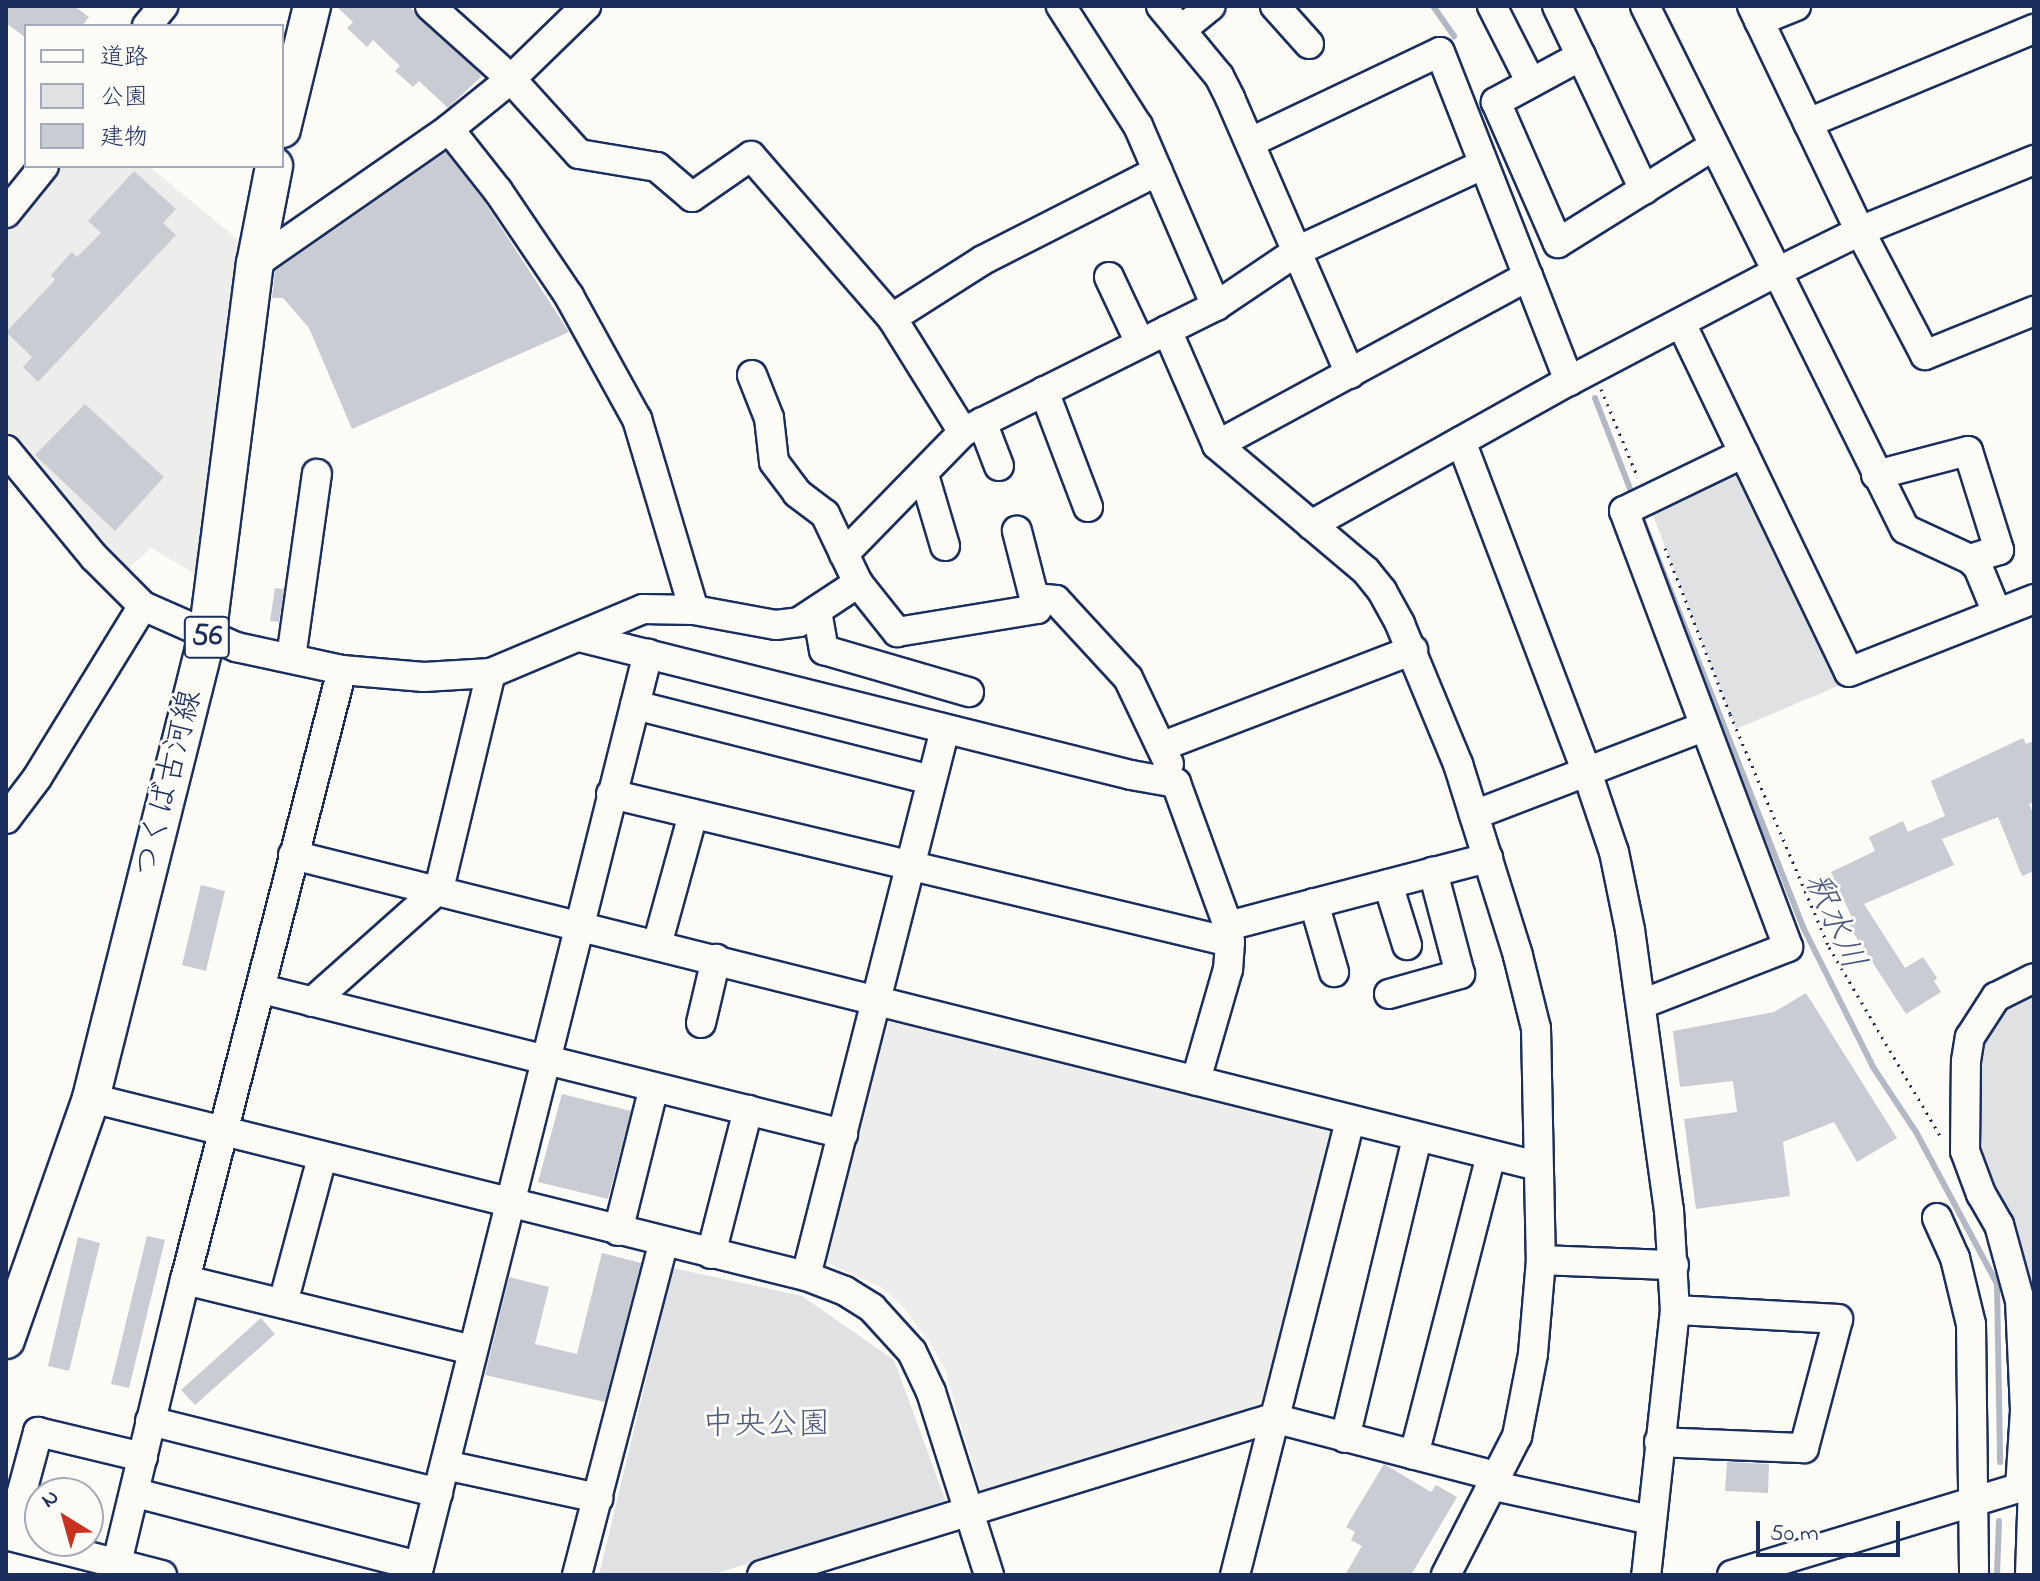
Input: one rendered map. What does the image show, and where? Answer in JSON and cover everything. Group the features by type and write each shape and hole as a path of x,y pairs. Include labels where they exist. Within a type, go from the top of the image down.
{"main road":[{"path":"284,121 312,6"},
{"name":"つくば古河線","path":"6,1340 91,1098 207,637 255,264 274,168"}],"street":[{"path":"149,24 163,6"},
{"path":"430,6 511,79 579,154 657,167 692,197 751,156 892,318 999,466"},
{"path":"255,264 449,129 511,79 586,6"},
{"path":"1061,6 1138,126 1216,306"},
{"path":"1161,6 1219,76 1299,250 1350,374"},
{"path":"1181,30 1211,6"},
{"path":"1275,6 1309,44"},
{"path":"1492,6 1531,83"},
{"path":"1557,6 1644,190"},
{"path":"1645,6 1775,273 1905,529 1970,559 1978,567 1997,613"},
{"path":"1796,6 1755,13 1860,231 1925,355 2032,319"},
{"path":"1808,123 2034,28 2025,6"},
{"path":"1251,142 1440,52 1569,381"},
{"path":"1581,56 1496,102 1558,243 1713,146"},
{"path":"449,129 498,191 569,296 637,419 694,610"},
{"path":"1311,525 1569,381 1775,273 1860,231 2034,160"},
{"path":"844,554 973,427 1216,306 1299,250 1482,165"},
{"path":"6,213 42,168"},
{"path":"892,318 983,260 1158,171"},
{"path":"1217,445 1528,276"},
{"path":"1109,277 1140,343"},
{"path":"1681,323 1849,672 2034,599"},
{"path":"1167,330 1217,445 1374,581 1413,650 1488,858 1536,1028 1541,1260 1533,1354 1517,1436 1446,1575"},
{"path":"752,375 769,418 774,462 797,493 825,514 858,583 897,632 1037,609 1017,531"},
{"path":"1044,391 1088,507"},
{"path":"1461,441 1587,772 1614,852 1642,1004 1674,1265 1675,1310 1646,1575"},
{"path":"6,450 85,547 143,606 207,637 342,670 424,677 491,673 643,609 694,610 776,625 799,622 858,583"},
{"path":"1876,475 1968,451 1999,550 1970,559"},
{"path":"1642,1004 1788,947 1624,511 1744,453"},
{"path":"291,658 317,474"},
{"path":"924,475 945,546"},
{"path":"1034,598 1056,600 1128,678 1163,746 1229,934 1228,969 1196,1080"},
{"path":"6,819 37,778 143,606"},
{"path":"817,611 824,650 969,692"},
{"path":"579,637 1131,775 1176,783"},
{"path":"1163,746 1413,650"},
{"path":"136,1493 418,1570 648,653"},
{"path":"115,1569 136,1493 150,1421 185,1280 342,670"},
{"path":"312,1002 439,889 491,673"},
{"path":"635,705 931,780"},
{"path":"1474,815 1703,727"},
{"path":"806,1276 945,729"},
{"path":"611,794 911,868 1229,934 1314,903 1488,858"},
{"path":"657,945 693,814"},
{"path":"293,855 1538,1166"},
{"path":"1389,994 1460,974 1433,872"},
{"path":"1388,884 1407,945"},
{"path":"1314,903 1334,972"},
{"path":"701,1023 716,959"},
{"path":"2030,1575 2020,1301 1999,1225 1981,1194 1965,1151 1966,1061 1970,1037 1996,997 2034,978"},
{"path":"262,989 843,1134"},
{"path":"618,1231 654,1087"},
{"path":"91,1098 806,1276 845,1291 872,1308 912,1352 931,1392 989,1575"},
{"path":"711,1254 748,1110"},
{"path":"1232,1574 1350,1120"},
{"path":"1345,1438 1417,1137"},
{"path":"1414,1455 1491,1155"},
{"path":"283,1303 322,1157"},
{"path":"1937,1218 1955,1258 1971,1324 1976,1500 1974,1575"},
{"path":"577,1575 664,1242"},
{"path":"1541,1260 1674,1265"},
{"path":"185,1280 473,1350"},
{"path":"1659,1442 1804,1448 1838,1319 1675,1310"},
{"path":"762,1575 1273,1418 1414,1455 1493,1481 1651,1520"},
{"path":"150,1421 438,1493"},
{"path":"143,1457 38,1432 8,1535 115,1569 162,1575"},
{"path":"445,1465 598,1498"},
{"path":"1732,1575 2029,1485"}],"path":[{"path":"1596,376 1647,500"},
{"path":"1663,543 1730,714 1829,947 1934,1130 1947,1142 1965,1151"}],"shaded area":[{"path":"51,168 151,168 243,244 198,576 151,548 121,575 6,437 6,223"},
{"path":"891,1015 1330,1124 1333,1132 1261,1408 991,1494 980,1489 944,1367 927,1339 903,1307 881,1287 823,1261 886,1019"}],"green space":[{"path":"1746,459 1850,681 1736,729 1647,500"},
{"path":"2034,994 2034,1334 1978,1152 1977,1055 2001,1008"},
{"name":"中央公園","path":"673,1268 802,1296 894,1360 946,1502 711,1575 599,1575"}],"building":[{"path":"6,6 74,6 89,17 84,24 24,24 24,36 6,23"},
{"path":"336,6 409,6 482,76 448,108 419,81 413,87 395,71 400,66 373,40 367,47 347,28 353,22"},
{"path":"446,152 484,201 569,332 352,429 309,328 283,298 272,298 275,271"},
{"path":"134,171 176,209 163,223 176,235 38,382 23,367 32,357 6,332 55,280 51,275 72,252 77,257 101,233 88,221"},
{"path":"85,404 164,477 115,531 35,455"},
{"path":"275,588 284,589 279,622 270,621"},
{"path":"2023,738 2026,744 2034,741 2034,802 2029,804 2034,816 2034,871 2022,876 1998,817 1942,839 1954,865 1864,904 1905,968 1923,957 1937,978 1934,981 1941,992 1906,1014 1849,926 1854,922 1831,872 1875,851 1869,837 1903,821 1908,832 1945,816 1931,781"},
{"path":"201,885 225,891 206,971 182,965"},
{"path":"1806,993 1897,1138 1857,1162 1834,1122 1783,1142 1790,1196 1696,1209 1684,1119 1737,1112 1733,1081 1680,1087 1673,1031 1774,1012"},
{"path":"562,1094 631,1111 608,1199 538,1182"},
{"path":"147,1236 165,1240 129,1388 111,1384"},
{"path":"78,1237 100,1243 69,1371 48,1366"},
{"path":"602,1253 641,1263 605,1402 485,1375 509,1277 549,1287 535,1344 577,1354"},
{"path":"261,1318 275,1334 195,1405 181,1390"},
{"path":"1727,1462 1769,1464 1768,1493 1725,1491"},
{"path":"1384,1464 1431,1492 1436,1485 1457,1497 1411,1575 1345,1575 1362,1546 1351,1540 1355,1532 1346,1527"}],"waterway":[{"name":"釈水川","path":"1433,6 1454,36"},
{"name":"釈水川","path":"1595,398 1634,499"},
{"name":"釈水川","path":"1640,513 1804,929 1873,1067 1916,1132 1997,1284 2000,1462"},
{"name":"釈水川","path":"1997,1575 1999,1521"}]}
